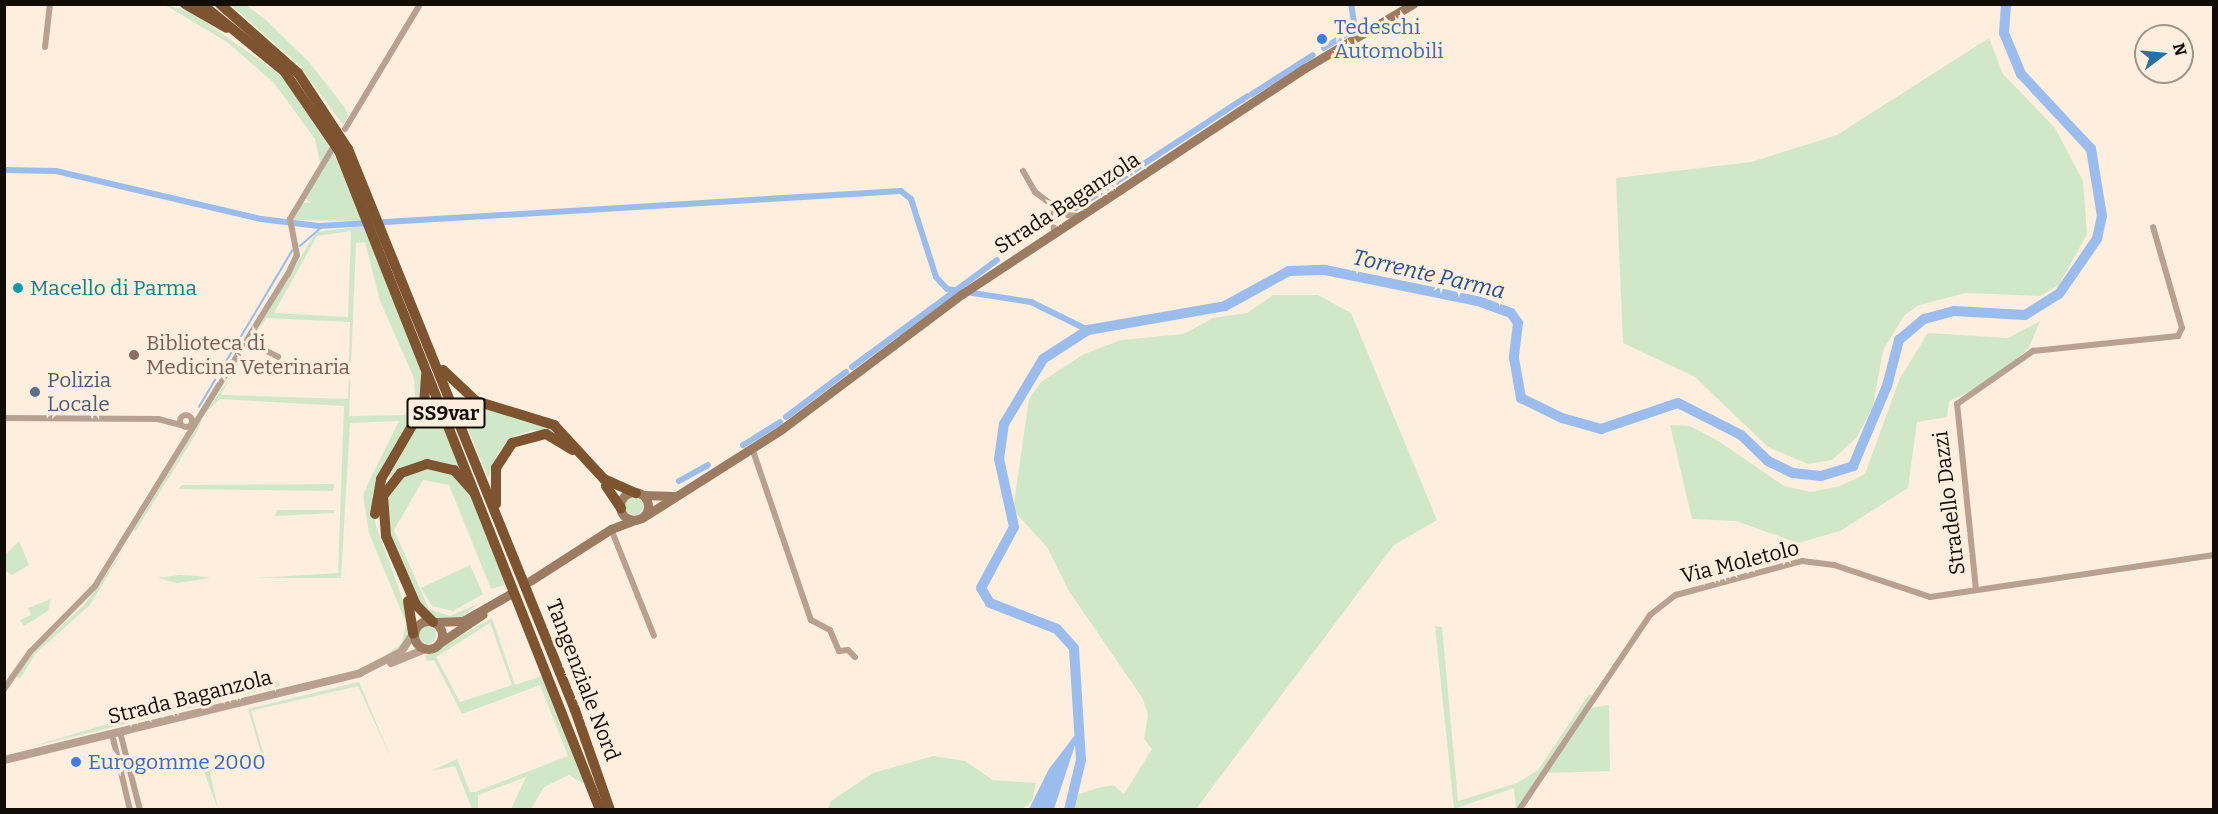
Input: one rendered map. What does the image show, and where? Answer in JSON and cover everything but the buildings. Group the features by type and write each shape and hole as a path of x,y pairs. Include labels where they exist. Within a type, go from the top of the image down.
{"highway":[{"path":"185,4 284,71"},
{"name":"SS9var","path":"202,4 284,71 324,123 361,190"},
{"name":"SS9var","path":"220,4 266,41 306,83 336,126 388,257 414,334 501,551 513,564"},
{"name":"SS9var","path":"388,257 408,295 513,564 600,810"},
{"path":"408,295 441,367 458,390 487,406 554,425 604,479 638,493"},
{"path":"413,634 411,609 374,505 381,479 426,401 427,377 414,334"},
{"path":"513,564 494,478 502,454 521,437 546,434 564,442 614,492 621,508"},
{"path":"433,622 416,605 382,523 382,500 394,479 423,464 457,472 472,489 501,551"},
{"name":"Tangenziale Nord","path":"513,564 610,810"}],"main road":[{"name":"Strada Baganzola","path":"530,581 611,529 638,519 752,448 963,293 1413,4"},
{"path":"611,529 624,497 638,493 673,496"},
{"path":"621,508 638,519 648,507 638,493"},
{"name":"Strada Baganzola","path":"425,649 441,642 512,593"},
{"name":"Strada Baganzola","path":"413,634 421,622 457,623 488,610"},
{"path":"433,622 441,630 441,642"},
{"path":"413,634 425,649"}],"street":[{"path":"45,47 48,4"},
{"path":"345,129 420,4"},
{"path":"4,689 30,652 90,593 183,442 191,424 202,412 293,266 297,255 288,227 290,219 332,149"},
{"path":"1023,171 1035,192 1053,204 1067,225"},
{"path":"1059,213 1081,216"},
{"path":"1053,234 1059,213"},
{"name":"Stradello Dazzi","path":"1976,590 1958,404 2033,351 2178,336 2181,328 2153,227"},
{"path":"247,341 278,357"},
{"path":"4,418 158,418 202,412"},
{"path":"185,416 191,424"},
{"path":"183,442 181,426 185,416"},
{"path":"158,418 181,426 191,424"},
{"path":"752,448 811,620 830,630 839,651 855,657"},
{"path":"611,529 654,636"},
{"name":"Via Moletolo","path":"1520,810 1650,615 1669,598 1802,561 1834,565 1916,595 1976,590 2214,555"},
{"name":"Strada Baganzola","path":"382,664 406,648 413,634"},
{"name":"Strada Baganzola","path":"4,760 382,664 425,649"},
{"path":"116,733 130,810"},
{"path":"116,733 140,810"}],"green space":[{"path":"165,5 190,11 282,76 330,148 320,163 315,139 274,83 227,42"},
{"path":"231,5 246,5 266,20 309,62 345,108 348,116 343,125 300,66"},
{"path":"1989,38 2003,74 2055,128 2083,181 2087,234 2059,285 2040,296 1965,293 1917,306 1904,316 1883,350 1873,406 1857,437 1832,460 1808,464 1768,447 1695,377 1623,343 1616,178 1751,162 1837,135"},
{"path":"333,152 362,221 293,220 302,203 311,203 305,198"},
{"path":"364,226 422,372 423,401 372,496 376,526 408,614 408,635 402,647 382,658 402,643 406,623 369,533 363,494 399,421 350,423 341,578 257,578 338,573 344,406 220,399 204,414 229,379 221,395 348,399 350,322 267,318 253,336 316,232","holes":["351,231 348,317 274,313 317,236","365,242 380,301 414,378 415,399 406,415 349,416 356,243"]},
{"path":"1273,295 1318,295 1351,313 1437,520 1394,545 1196,809 1063,809 1079,794 1098,788 1113,785 1124,794 1152,749 1144,739 1148,715 1143,699 1069,591 1047,547 1013,510 1029,399 1041,382 1082,355 1121,340 1184,334 1213,318 1247,313"},
{"path":"2040,321 2029,348 1992,381 1949,401 1947,417 1917,422 1908,488 1840,531 1798,543 1736,521 1692,519 1670,425 1690,426 1720,442 1784,486 1811,492 1840,486 1865,474 1900,378 1928,333 2008,338"},
{"path":"455,397 543,424 556,433 533,430 514,436 497,454 488,478"},
{"path":"437,408 461,468 421,461 388,478 427,409"},
{"path":"202,419 196,434 135,532 134,529"},
{"path":"417,468 447,470 468,489 508,584 491,589 449,485 423,480 394,530 429,609 450,616 479,603 461,618 441,620 424,612 387,531 383,505 393,484"},
{"path":"334,484 333,491 178,489 182,485"},
{"path":"634,497 640,500 643,506 640,512 634,515 628,512 625,506 628,500"},
{"path":"277,510 333,510 335,513 275,516"},
{"path":"19,541 29,565 12,575 5,571 5,555"},
{"path":"124,549 90,605 36,653 20,679 16,676 38,647 84,605"},
{"path":"470,565 483,594 453,611 432,606 421,588"},
{"path":"179,575 210,578 177,583 158,578"},
{"path":"51,599 48,611 24,626 20,620 31,615 28,608"},
{"path":"492,618 515,685 542,676 587,786 569,775 544,787 531,809 511,809 526,777 478,795 478,809 472,809 455,766 431,771 457,759 470,792 475,792 568,756 540,685 462,714 434,660 427,661 425,656","holes":["490,623 512,685 460,702 436,657"]},
{"path":"427,626 433,629 436,635 433,641 427,644 421,641 418,635 421,629"},
{"path":"1435,626 1442,627 1458,801 1517,783 1538,770 1589,694 1594,696 1516,809 1514,788 1454,809"},
{"path":"279,682 280,686 27,748 177,703"},
{"path":"359,682 392,760 358,686 251,711 265,758 210,772 218,809 204,772 262,756 248,709"},
{"path":"1609,705 1610,771 1547,773 1591,708"},
{"path":"933,756 965,761 993,780 1036,783 1032,801 1021,810 828,809 831,801 873,773"}],"water":[{"path":"1081,727 1054,809 1029,809 1049,769"}],"waterway":[{"path":"1324,48 1355,29 1351,4"},
{"name":"Torrente Parma","path":"1069,810 1081,760 1074,648 1057,629 990,603 981,588 1014,527 999,459 1004,424 1043,359 1088,330 1225,306 1289,271 1325,270 1478,301 1511,313 1518,323 1514,358 1521,398 1562,418 1601,429 1678,403 1741,435 1768,461 1793,473 1821,476 1853,466 1887,386 1899,340 1924,319 1954,311 2025,315 2059,294 2097,239 2102,216 2091,149 2021,74 2004,33 2006,4"},
{"path":"1252,94 1313,55"},
{"path":"1076,208 1248,96"},
{"path":"4,170 56,171 261,219 319,226 901,191 911,199 936,277 947,289 1031,302 1088,330"},
{"path":"300,246 323,226"},
{"path":"199,407 292,251"},
{"path":"852,367 997,260"},
{"path":"786,417 846,372"},
{"path":"753,439 780,422"},
{"path":"743,445 750,441"},
{"path":"679,481 708,465"}],"place":[{"name":"Tedeschi Automobili","path":"1322,39"},
{"name":"Macello di Parma","path":"18,288"},
{"name":"Biblioteca di Medicina Veterinaria","path":"134,355"},
{"name":"Polizia Locale","path":"35,392"},
{"name":"Eurogomme 2000","path":"76,762"}]}
